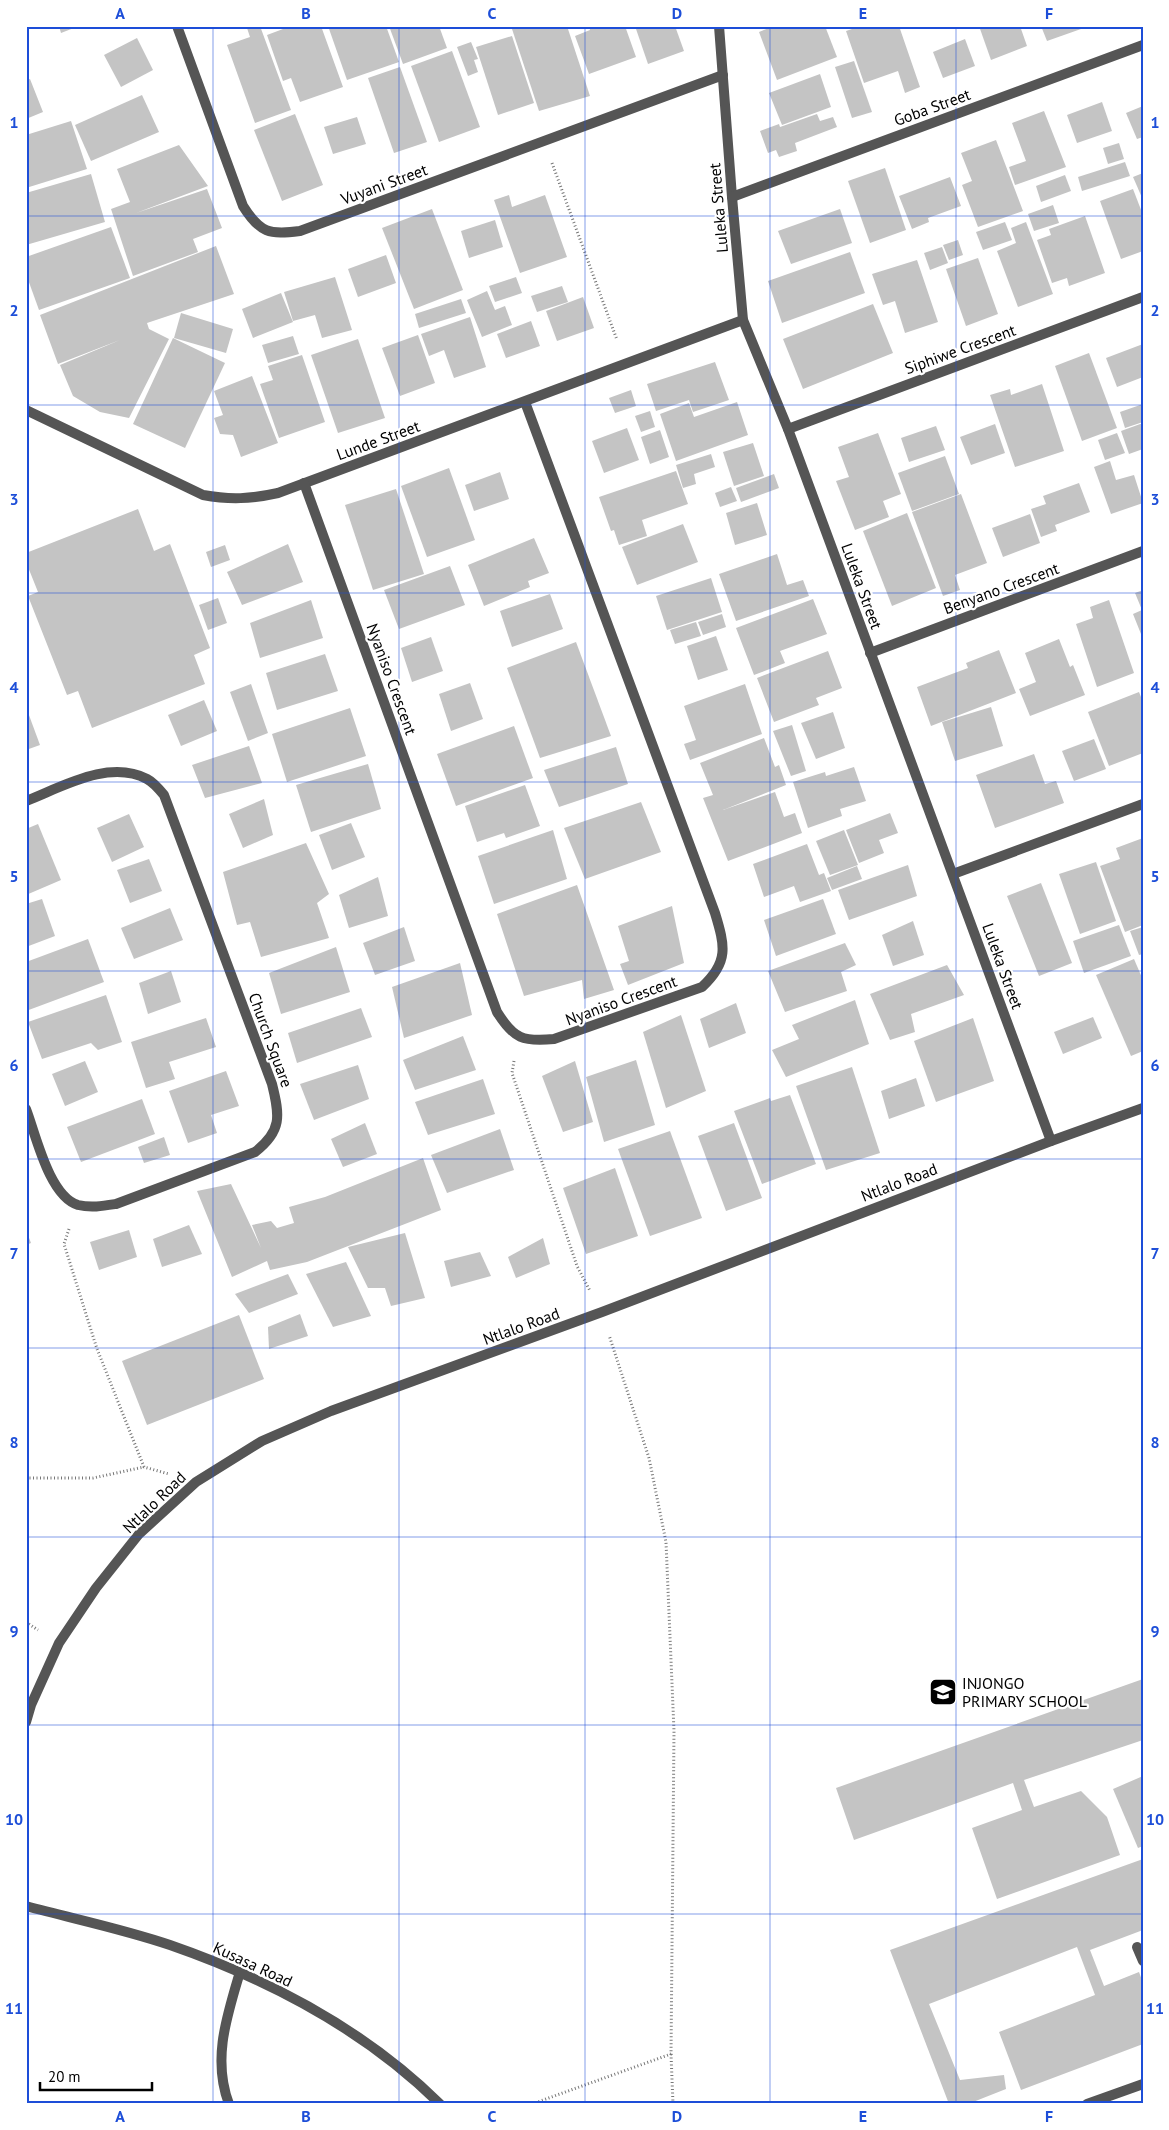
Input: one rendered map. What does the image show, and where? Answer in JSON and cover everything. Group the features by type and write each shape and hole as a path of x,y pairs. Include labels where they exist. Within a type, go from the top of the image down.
{"street":[{"name":"Vuyani Street","path":"177,26 243,206 254,223 265,230 281,233 300,231 723,75"},
{"name":"Luleka Street","path":"719,26 743,320 788,429 1051,1140"},
{"name":"Goba Street","path":"732,197 1143,45"},
{"name":"Siphiwe Crescent","path":"788,429 1143,297"},
{"name":"Lunde Street","path":"26,410 203,495 229,500 255,498 304,483 743,320"},
{"name":"Nyaniso Crescent","path":"304,483 497,1012 508,1029 520,1039 538,1041 554,1039 702,987 716,974 723,960 722,938 716,913 525,402"},
{"name":"Benyano Crescent","path":"870,653 1143,551"},
{"name":"Church Square","path":"26,801 106,772 131,772 149,780 164,795 272,1084 278,1106 277,1126 269,1140 255,1152 116,1204 96,1207 76,1204"},
{"path":"953,874 1143,804"},
{"name":"Ntlalo Road","path":"26,1722 31,1705 58,1643 96,1588 139,1534 196,1482 262,1441 331,1411 602,1312 1051,1140 1143,1108"},
{"path":"26,1109 51,1176 61,1194 76,1204"},
{"name":"Kusasa Road","path":"26,1906 168,1944 240,1972 346,2028 419,2084 440,2104"},
{"path":"1137,1947 1143,1961"},
{"path":"230,2104 225,2092 220,2065 222,2042 240,1972"},
{"path":"1087,2104 1143,2084"}],"path":[{"path":"544,141 626,364"},
{"path":"520,1039 512,1073 577,1266 602,1312 649,1458 666,1542 674,1731 671,2054 673,2104"},
{"path":"76,1204 64,1244 97,1348 144,1466"},
{"path":"26,1478 93,1478 144,1466 196,1482"},
{"path":"532,2104 671,2054"}],"building":[{"path":"59,26 79,26 61,33"},
{"path":"260,26 291,110 255,123 227,45 250,37 247,28"},
{"path":"282,26 321,26 343,87 300,102 291,78 283,81 267,35 283,29"},
{"path":"328,26 386,26 399,62 347,80"},
{"path":"389,26 439,26 447,48 403,64"},
{"path":"522,26 567,26 590,96 539,111 512,29"},
{"path":"589,26 625,26 636,57 589,74 575,36 590,30"},
{"path":"635,26 675,26 684,51 648,64"},
{"path":"774,26 825,26 837,57 777,80 759,32"},
{"path":"861,26 899,26 920,87 905,93 898,71 864,83 846,31"},
{"path":"979,26 1020,26 1027,46 991,60"},
{"path":"1041,26 1080,26 1081,29 1047,41"},
{"path":"512,36 534,103 498,115 476,47"},
{"path":"137,38 153,70 121,87 104,55"},
{"path":"965,39 975,66 943,78 933,52"},
{"path":"471,42 478,59 474,60 478,72 468,76 457,47"},
{"path":"452,51 480,127 439,142 411,66"},
{"path":"854,61 872,112 852,118 835,67"},
{"path":"400,67 427,142 394,153 368,78"},
{"path":"820,74 831,107 782,125 769,93"},
{"path":"30,79 43,112 26,119 26,80"},
{"path":"142,95 159,132 91,161 75,125"},
{"path":"1102,102 1112,131 1077,143 1067,115"},
{"path":"1143,106 1143,137 1137,139 1126,113"},
{"path":"1044,111 1066,167 1015,185 1009,167 1026,161 1012,123"},
{"path":"295,114 323,185 282,201 254,130"},
{"path":"817,114 820,121 833,117 837,127 795,143 797,151 779,157 776,150 768,153 760,131 779,124 780,127"},
{"path":"357,117 366,144 333,154 324,127"},
{"path":"71,121 87,169 26,188 26,135"},
{"path":"996,140 1023,211 978,227 962,185 972,181 961,153"},
{"path":"1119,143 1124,159 1108,164 1103,148"},
{"path":"179,145 208,186 136,213 207,189 222,228 193,239 198,252 133,276 111,209 130,202 117,169"},
{"path":"1125,162 1130,176 1082,191 1078,177"},
{"path":"885,168 906,230 870,243 848,181"},
{"path":"1143,173 1143,200 1133,177"},
{"path":"91,174 105,222 26,245 26,193"},
{"path":"1065,175 1071,191 1041,202 1036,186"},
{"path":"950,177 961,206 928,218 929,222 912,229 899,196"},
{"path":"1133,189 1143,215 1143,251 1121,259 1100,201"},
{"path":"509,195 512,207 545,195 567,257 520,273 494,200"},
{"path":"1053,205 1059,223 1034,231 1028,214"},
{"path":"432,209 463,290 414,309 382,228"},
{"path":"840,209 852,243 791,264 778,231"},
{"path":"1085,216 1105,273 1069,286 1067,278 1052,283 1037,240 1051,235 1049,229"},
{"path":"495,220 503,247 469,258 461,231"},
{"path":"1005,222 1012,240 983,250 976,232"},
{"path":"1026,222 1053,294 1018,307 997,251 1016,243 1011,228"},
{"path":"111,227 130,278 39,310 26,274 26,257"},
{"path":"958,240 963,255 949,260 943,245"},
{"path":"216,246 234,294 147,323 149,329 169,339 129,418 100,412 73,396 60,365 120,340 58,364 40,315"},
{"path":"942,247 948,263 930,270 924,253"},
{"path":"850,252 865,293 782,323 768,281"},
{"path":"386,255 396,283 358,297 348,269"},
{"path":"978,258 998,314 966,326 946,269"},
{"path":"917,260 938,322 905,333 895,301 883,305 872,274"},
{"path":"335,277 352,330 322,338 315,315 293,321 284,292"},
{"path":"516,277 522,293 495,302 489,286"},
{"path":"562,286 568,302 537,312 531,296"},
{"path":"487,291 495,310 505,306 512,325 482,337 467,300"},
{"path":"281,293 293,322 253,338 242,309"},
{"path":"583,297 594,328 557,341 546,311"},
{"path":"461,299 466,313 419,328 415,314"},
{"path":"873,304 893,353 803,389 783,339"},
{"path":"181,313 233,329 226,353 174,338"},
{"path":"470,317 486,367 454,378 444,350 429,356 421,334"},
{"path":"531,321 540,346 506,358 497,334"},
{"path":"418,335 435,383 400,396 382,348"},
{"path":"293,336 299,354 268,363 262,345"},
{"path":"173,338 225,363 185,448 133,424"},
{"path":"358,339 385,418 338,433 311,355"},
{"path":"1143,344 1143,377 1117,387 1106,358"},
{"path":"1089,353 1117,428 1082,441 1055,366"},
{"path":"302,355 325,422 279,438 260,384 273,380 268,366"},
{"path":"715,362 729,400 693,412 689,400 656,411 647,384"},
{"path":"252,376 278,443 241,457 233,435 220,434 214,418 223,415 214,391"},
{"path":"1042,384 1064,451 1015,467 990,395 1010,389 1011,395"},
{"path":"631,390 636,406 615,413 609,398"},
{"path":"737,402 748,435 676,461 660,414 689,403 694,417"},
{"path":"1143,404 1143,422 1125,428 1120,412"},
{"path":"650,411 655,427 641,432 635,416"},
{"path":"1143,423 1143,449 1129,454 1121,431"},
{"path":"995,424 1005,453 971,465 960,437"},
{"path":"936,426 945,450 909,462 901,438"},
{"path":"627,428 639,460 604,473 592,441"},
{"path":"660,430 669,457 650,464 641,437"},
{"path":"878,433 901,494 883,501 889,517 855,530 836,481 849,477 838,447"},
{"path":"1117,433 1125,453 1105,460 1098,440"},
{"path":"753,443 764,476 734,486 723,452"},
{"path":"711,454 715,467 694,474 696,484 683,488 676,465"},
{"path":"945,456 959,494 912,511 898,473"},
{"path":"1110,461 1116,480 1134,475 1143,503 1111,514 1094,467"},
{"path":"449,468 475,540 427,557 401,486"},
{"path":"676,471 688,504 642,520 647,536 619,545 614,530 611,531 599,497"},
{"path":"500,472 509,499 474,511 465,485"},
{"path":"774,474 779,488 741,502 736,488"},
{"path":"1079,483 1090,512 1055,525 1057,531 1041,537 1031,509 1046,504 1043,496"},
{"path":"731,487 737,501 720,507 715,493"},
{"path":"396,489 424,574 373,590 345,505"},
{"path":"961,494 987,563 955,575 960,590 943,596 912,512"},
{"path":"757,503 767,535 735,545 726,513"},
{"path":"138,509 154,551 170,544 210,648 194,655 205,684 92,728 78,691 67,695 28,596 38,592 26,562 26,553"},
{"path":"907,513 936,588 892,606 863,531"},
{"path":"1030,514 1040,543 1003,557 992,528"},
{"path":"683,524 698,562 637,585 622,547"},
{"path":"534,538 549,573 528,581 530,587 484,606 468,565"},
{"path":"288,544 303,582 242,605 227,572"},
{"path":"225,545 230,560 211,567 206,552"},
{"path":"777,554 787,585 803,580 809,596 736,621 719,574"},
{"path":"450,566 465,605 399,629 384,590"},
{"path":"711,578 722,612 667,630 656,596"},
{"path":"1143,590 1143,639 1133,614 1142,610 1135,593"},
{"path":"550,594 563,629 512,647 500,611"},
{"path":"218,598 227,623 208,630 199,605"},
{"path":"813,599 827,634 780,651 785,663 754,675 736,628"},
{"path":"311,600 323,638 260,658 250,623"},
{"path":"1109,600 1134,673 1097,687 1076,624 1093,618 1090,607"},
{"path":"722,614 726,627 703,635 698,622"},
{"path":"696,622 701,636 675,644 670,630"},
{"path":"716,636 728,670 698,680 687,646"},
{"path":"431,637 443,671 412,682 401,648"},
{"path":"1059,639 1070,667 1073,665 1085,695 1030,716 1019,689 1036,682 1025,653"},
{"path":"576,642 611,736 540,758 507,668"},
{"path":"999,650 1016,693 931,726 917,687 968,668 966,663"},
{"path":"828,651 842,688 816,698 819,705 774,722 757,678"},
{"path":"325,654 338,691 277,710 266,673"},
{"path":"470,683 483,719 451,731 439,694"},
{"path":"251,684 268,733 248,741 230,692"},
{"path":"745,684 762,734 690,760 684,744 696,740 684,706"},
{"path":"1139,692 1143,702 1143,753 1109,766 1088,712"},
{"path":"204,700 217,731 181,746 168,715"},
{"path":"26,707 40,745 26,750"},
{"path":"991,707 1003,746 955,761 942,722"},
{"path":"350,708 366,756 287,782 272,734"},
{"path":"833,712 845,748 816,759 801,723"},
{"path":"792,725 806,771 791,776 773,731"},
{"path":"514,726 533,778 456,806 437,754"},
{"path":"764,738 775,767 779,765 786,785 723,810 775,792 784,817 795,813 802,833 728,861 703,798 713,795 700,763"},
{"path":"1094,739 1106,769 1074,781 1062,751"},
{"path":"249,746 262,783 205,798 192,765"},
{"path":"616,747 628,784 559,807 544,770"},
{"path":"1034,754 1045,784 1056,781 1064,803 995,828 976,775"},
{"path":"368,764 381,809 311,832 296,785"},
{"path":"854,767 866,801 840,809 842,816 808,828 793,782 825,772 826,776"},
{"path":"525,785 540,826 506,838 504,833 477,842 465,806"},
{"path":"264,799 273,835 243,848 229,814"},
{"path":"641,802 661,852 585,879 564,828"},
{"path":"890,813 898,833 879,840 884,853 859,863 846,830"},
{"path":"129,814 144,847 112,862 97,828"},
{"path":"351,823 365,857 332,870 319,835"},
{"path":"38,824 61,880 26,895 26,829"},
{"path":"553,830 567,879 494,904 478,856"},
{"path":"844,830 858,865 830,875 816,841"},
{"path":"1143,838 1143,925 1125,932 1100,866 1120,859 1116,848"},
{"path":"306,843 329,894 317,903 329,938 261,957 250,922 237,925 223,872"},
{"path":"807,844 819,875 824,873 831,891 800,902 794,886 764,897 753,864"},
{"path":"149,859 162,891 130,903 117,870"},
{"path":"1096,862 1116,921 1080,934 1059,874"},
{"path":"908,865 917,896 849,920 838,890"},
{"path":"857,866 862,879 832,890 827,878"},
{"path":"378,877 388,916 349,928 339,895"},
{"path":"1041,883 1072,963 1039,976 1007,896"},
{"path":"577,885 614,990 584,999 582,980 524,996 497,914"},
{"path":"42,899 55,936 26,947 26,904"},
{"path":"823,899 836,934 776,956 764,920"},
{"path":"672,906 684,963 628,985 620,964 629,961 618,926"},
{"path":"170,908 183,940 134,959 121,928"},
{"path":"913,921 924,955 893,966 882,935"},
{"path":"1119,925 1131,956 1084,973 1073,941"},
{"path":"404,927 415,961 375,975 363,943"},
{"path":"1143,927 1143,954 1139,955 1130,931"},
{"path":"88,939 104,982 26,1011 26,962"},
{"path":"845,943 856,965 841,972 847,991 785,1012 768,971"},
{"path":"336,947 350,992 281,1014 269,973"},
{"path":"1134,959 1143,980 1143,1051 1131,1056 1096,975"},
{"path":"460,963 472,1015 404,1038 392,987"},
{"path":"947,965 964,995 911,1014 915,1032 890,1040 870,994"},
{"path":"171,971 181,1002 148,1014 139,983"},
{"path":"106,995 122,1042 98,1050 91,1043 42,1059 28,1022"},
{"path":"855,1000 869,1044 786,1077 772,1050 799,1039 792,1025"},
{"path":"736,1003 746,1033 709,1048 700,1019"},
{"path":"361,1008 372,1037 297,1063 288,1033"},
{"path":"681,1015 706,1091 666,1108 643,1032"},
{"path":"1093,1017 1102,1038 1063,1054 1054,1032"},
{"path":"206,1018 216,1047 169,1062 175,1079 146,1088 131,1042"},
{"path":"973,1018 994,1081 936,1102 914,1041"},
{"path":"463,1036 476,1070 415,1090 403,1060"},
{"path":"636,1060 655,1125 604,1142 586,1077"},
{"path":"85,1061 98,1092 65,1106 52,1074"},
{"path":"575,1061 593,1122 563,1132 542,1076"},
{"path":"358,1065 369,1099 314,1120 300,1084"},
{"path":"852,1067 880,1153 826,1170 796,1086"},
{"path":"226,1071 239,1106 211,1115 217,1133 188,1143 169,1091"},
{"path":"916,1078 925,1106 889,1119 881,1091"},
{"path":"483,1079 495,1114 428,1135 415,1102"},
{"path":"790,1095 816,1164 762,1184 734,1111 770,1098 771,1101"},
{"path":"142,1099 155,1134 81,1162 67,1127"},
{"path":"365,1123 377,1154 343,1167 331,1139"},
{"path":"734,1123 762,1198 726,1211 698,1136"},
{"path":"500,1129 514,1170 447,1193 431,1155"},
{"path":"670,1131 702,1218 650,1236 618,1149"},
{"path":"164,1137 170,1155 144,1163 138,1147"},
{"path":"423,1158 441,1210 307,1262 270,1270 267,1261 232,1277 197,1191 231,1184 261,1248 252,1225 271,1221 277,1228 294,1223 289,1207 325,1197"},
{"path":"615,1168 638,1236 586,1254 563,1188"},
{"path":"189,1225 202,1254 162,1267 153,1239"},
{"path":"26,1230 31,1243 26,1245"},
{"path":"129,1230 137,1257 99,1270 90,1242"},
{"path":"405,1233 425,1298 391,1306 385,1288 368,1288 348,1247"},
{"path":"543,1238 550,1264 516,1278 508,1257"},
{"path":"480,1252 491,1276 451,1287 444,1261"},
{"path":"346,1262 371,1316 333,1327 306,1274"},
{"path":"288,1274 298,1294 249,1313 235,1294"},
{"path":"300,1314 308,1336 269,1349 268,1327"},
{"path":"239,1315 264,1379 147,1425 122,1361"},
{"path":"1143,1679 1143,1740 1024,1780 1034,1807 1081,1791 1107,1817 1120,1855 997,1899 972,1828 1022,1810 1013,1783 854,1840 836,1788"},
{"path":"1143,1776 1143,1846 1138,1848 1113,1789"},
{"path":"1143,1859 1143,1930 1090,1950 1104,1986 1139,1972 1143,1983 1143,2044 1021,2090 999,2032 1095,1995 1077,1947 929,2004 960,2080 1004,2075 1006,2089 968,2104 949,2104 890,1950"}],"place":[{"name":"INJONGO PRIMARY SCHOOL","path":"943,1692"}]}
